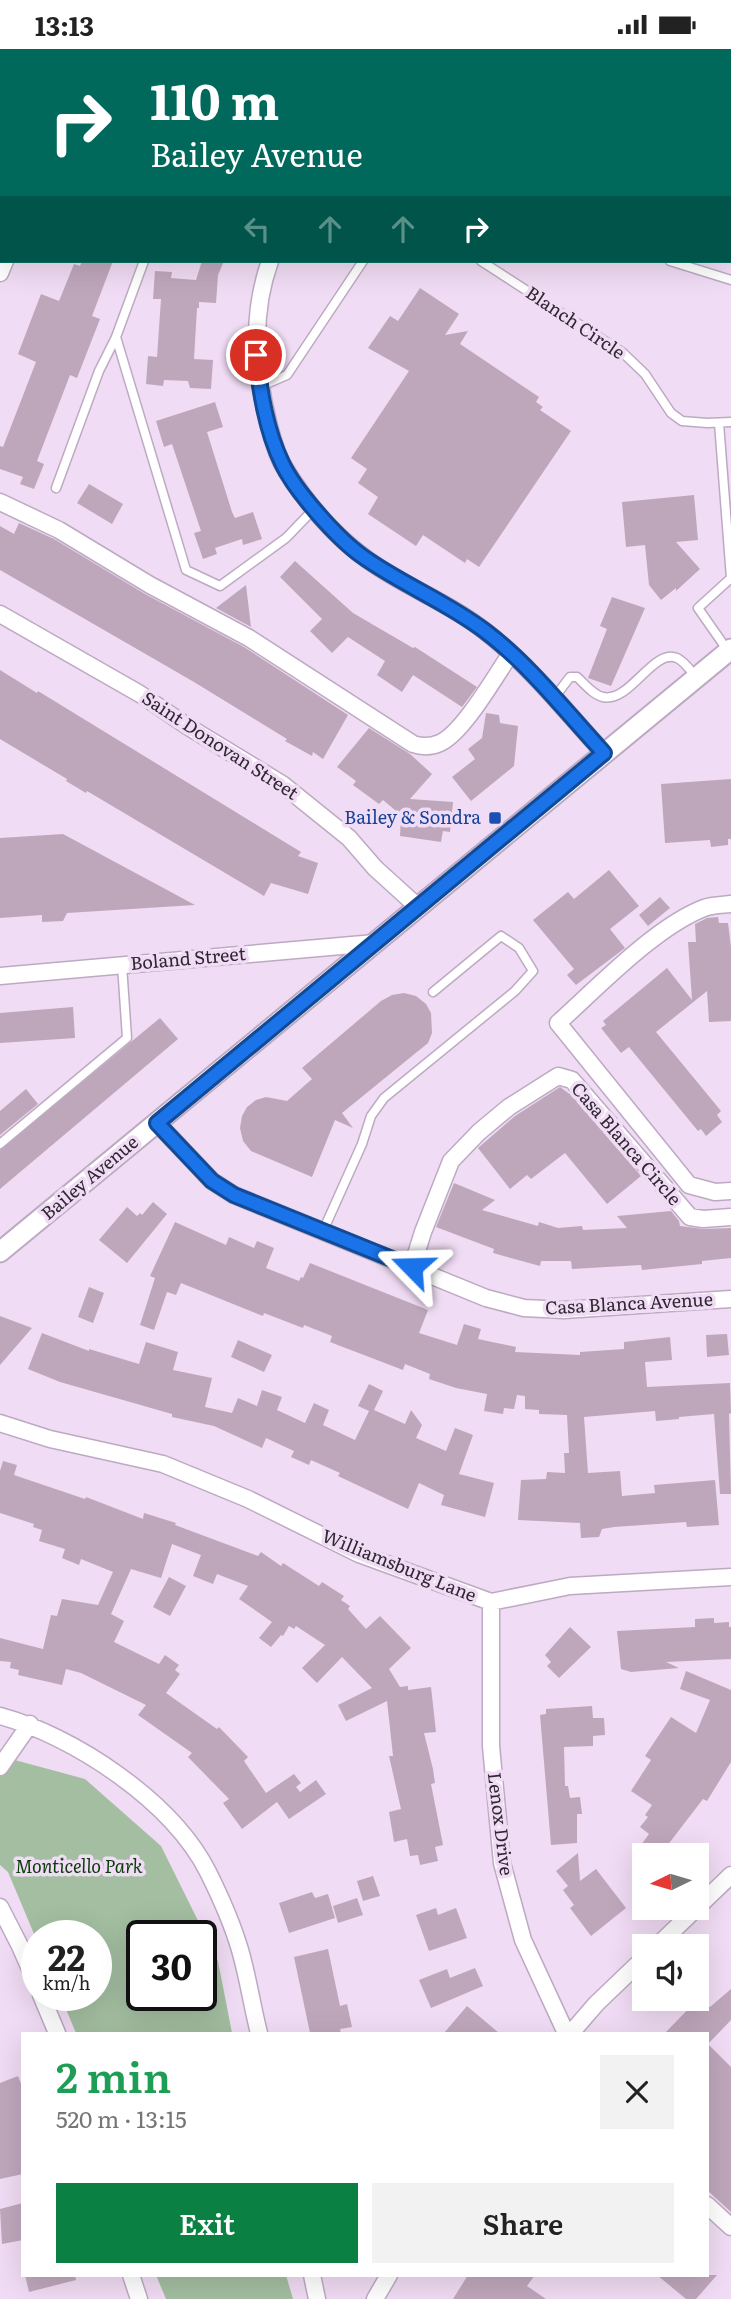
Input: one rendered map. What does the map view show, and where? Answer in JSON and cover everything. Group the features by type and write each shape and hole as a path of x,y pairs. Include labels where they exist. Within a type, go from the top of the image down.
{"street":[{"path":"270,263 259,313 256,355 259,387 272,438 283,466 332,530 361,556 483,629 512,653 604,753"},
{"path":"0,502 59,530 150,585 249,638 413,744 423,747 441,743 458,729 512,653"},
{"name":"Saint Donovan Street","path":"0,614 140,694 282,784 349,838 375,868 418,907"},
{"name":"Bailey Avenue","path":"0,1252 730,650"},
{"path":"731,904 707,907 681,919 633,956 558,1023 689,1185 715,1192 731,1191"},
{"name":"Boland Street","path":"0,976 375,943"},
{"name":"Casa Blanca Circle","path":"412,1267 451,1161 479,1132 509,1107 558,1076 572,1080 690,1217 731,1217"},
{"name":"Casa Blanca Avenue","path":"157,1123 212,1181 234,1195 486,1298 524,1308 564,1310 731,1299"},
{"name":"Williamsburg Lane","path":"0,1423 50,1439 163,1464 248,1499 359,1554 491,1602 569,1586 731,1577"},
{"name":"Lenox Drive","path":"491,1602 491,1746 502,1863 523,1940 566,2032"},
{"path":"0,1716 30,1724 63,1739 135,1786 178,1830 207,1870 240,1948 258,2032"},
{"path":"0,1767 30,1724"},
{"path":"670,1934 731,1875"},
{"path":"0,1907 21,1948"},
{"path":"572,2032 632,1970"},
{"path":"48,2011 57,2032"},
{"path":"709,2207 731,2227"},
{"path":"132,2277 139,2299"},
{"path":"312,2277 317,2299"},
{"path":"375,2299 387,2277"}],"lane":[{"path":"56,488 99,371 116,337 143,263"},
{"path":"259,387 287,375 362,263"},
{"name":"Blanch Circle","path":"484,263 622,352 645,375 671,413 682,421 731,422"},
{"path":"676,263 731,280"},
{"path":"116,337 187,570 220,586 286,538 314,509"},
{"path":"719,423 730,578 698,608 730,650"},
{"path":"554,698 570,677 577,677 603,697 614,696 661,659 670,656 679,659 696,677"},
{"path":"323,1231 362,1145 371,1116 384,1098 515,991 533,971 519,948 501,936 433,992"},
{"path":"0,1144 127,1038 122,965"}],"green space":[{"name":"Monticello Park","path":"0,1756 85,1779 161,1846 198,1920 126,1920 126,2011 217,2011 217,1959 232,2032 76,2032 67,2011 112,2011 112,1920 28,1920 8,1872 0,1865"},
{"path":"157,2277 287,2277 293,2299 166,2299"}],"building":[{"path":"81,263 112,263 92,316 100,319 77,378 70,375 37,461 44,464 34,489 20,484 23,477 0,469 0,446 3,447 36,362 18,354 41,294 59,301 74,264 80,266"},
{"path":"201,263 223,263 218,275 216,303 199,302 197,308 194,359 213,360 211,389 190,388 188,381 164,380 163,386 146,384 148,356 157,357 161,299 153,299 155,271 172,272 171,278 196,280"},
{"path":"420,288 459,314 445,335 468,331 460,344 539,397 536,402 543,407 540,410 571,431 479,567 467,559 465,563 423,535 416,546 368,514 378,497 358,483 367,469 351,458 409,371 368,348 390,316 398,321"},
{"path":"215,402 223,427 207,432 232,512 235,518 253,512 262,539 243,545 242,539 215,548 217,554 203,559 194,533 201,531 172,444 164,447 156,421"},
{"path":"89,484 123,504 112,524 77,503"},
{"path":"694,495 698,540 676,542 700,569 676,591 676,588 661,600 649,585 645,545 626,547 622,502"},
{"path":"19,523 54,539 145,594 244,647 348,715 323,759 285,741 287,739 194,682 0,570 0,526 14,534"},
{"path":"295,561 353,613 415,647 477,687 462,707 413,675 402,692 377,675 385,661 348,637 332,653 310,631 322,619 280,577"},
{"path":"246,585 251,627 216,608"},
{"path":"612,597 645,608 611,686 588,678 607,629 600,626"},
{"path":"0,670 301,852 298,856 318,863 308,894 271,883 264,896 87,791 86,793 0,739"},
{"path":"486,713 499,715 500,723 518,726 514,766 471,801 452,777 475,759 468,749 482,738"},
{"path":"369,728 410,754 432,774 410,799 453,802 450,832 443,831 441,842 400,836 401,815 383,800 379,804 353,785 356,781 337,767"},
{"path":"731,779 731,839 728,839 728,845 711,847 710,840 665,843 661,784"},
{"path":"63,834 195,905 67,913 63,921 42,922 42,915 0,918 0,838"},
{"path":"609,870 639,906 610,929 625,948 576,985 567,975 574,969 533,920 568,892 574,899"},
{"path":"660,897 670,908 648,926 639,915"},
{"path":"718,917 719,923 728,923 731,947 731,1021 709,1022 707,991 656,1032 721,1111 717,1115 722,1122 706,1136 701,1129 698,1131 629,1047 621,1053 601,1028 606,1025 603,1021 667,968 692,1000 688,942 696,942 695,924 707,918"},
{"path":"404,993 416,996 426,1004 431,1013 432,1033 428,1043 342,1113 353,1128 335,1120 312,1177 251,1151 243,1141 240,1128 247,1107 266,1097 287,1101 312,1079 302,1068 381,1001"},
{"path":"73,1007 75,1038 0,1043 0,1013"},
{"path":"160,1018 178,1039 0,1189 0,1150"},
{"path":"560,1087 571,1095 641,1176 607,1204 565,1153 531,1179 527,1175 510,1189 478,1148 515,1116"},
{"path":"26,1089 38,1104 0,1135 0,1111"},
{"path":"454,1183 495,1200 482,1210 538,1226 539,1222 558,1228 582,1226 583,1230 627,1228 617,1216 671,1211 680,1226 731,1228 731,1258 642,1270 641,1265 572,1269 571,1261 541,1261 540,1266 493,1253 494,1249 436,1227"},
{"path":"153,1202 167,1214 127,1263 99,1240 127,1207 137,1216 140,1213 142,1215"},
{"path":"175,1222 226,1245 229,1237 254,1248 257,1241 274,1248 266,1268 299,1281 310,1263 428,1310 419,1333 457,1345 464,1324 481,1329 478,1339 516,1347 515,1352 580,1355 580,1352 624,1349 624,1342 670,1337 672,1360 645,1362 647,1387 730,1383 731,1494 720,1494 714,1414 656,1421 655,1411 584,1417 588,1473 620,1471 622,1496 655,1493 654,1485 715,1480 719,1525 687,1527 686,1522 614,1527 602,1529 599,1537 581,1538 580,1523 518,1520 521,1480 546,1479 547,1472 565,1473 564,1453 569,1453 567,1415 539,1414 539,1410 525,1409 525,1396 517,1395 514,1409 504,1408 503,1414 484,1411 487,1394 429,1379 430,1374 405,1364 403,1370 330,1342 332,1336 304,1325 303,1328 264,1313 263,1316 181,1283 176,1295 167,1292 154,1330 140,1325 155,1278 150,1276"},
{"path":"89,1287 104,1293 93,1323 78,1317"},
{"path":"0,1316 32,1328 0,1365"},
{"path":"42,1333 89,1351 139,1364 146,1342 178,1352 173,1370 212,1378 205,1407 232,1413 238,1398 257,1406 262,1390 282,1397 277,1410 305,1423 314,1403 329,1410 323,1425 355,1440 369,1411 358,1406 369,1384 383,1391 374,1410 405,1424 411,1410 422,1425 416,1438 446,1451 455,1428 473,1435 459,1474 494,1483 485,1517 441,1505 444,1495 419,1483 408,1509 338,1476 340,1473 311,1460 309,1465 291,1457 294,1451 266,1438 262,1448 214,1426 172,1417 172,1414 60,1382 28,1369"},
{"path":"727,1334 729,1355 707,1357 706,1335"},
{"path":"238,1340 272,1355 264,1372 231,1357"},
{"path":"3,1461 17,1465 14,1475 85,1499 86,1497 143,1519 144,1513 176,1523 175,1525 258,1556 261,1552 281,1566 283,1563 319,1586 322,1582 344,1596 341,1600 350,1606 348,1609 366,1629 380,1616 411,1648 389,1669 400,1687 408,1686 408,1690 431,1687 436,1732 424,1733 433,1769 435,1783 431,1784 443,1845 435,1847 438,1861 420,1865 418,1855 410,1856 407,1839 394,1842 389,1812 401,1809 389,1756 393,1756 387,1701 346,1721 338,1705 372,1688 342,1657 317,1683 302,1668 325,1645 296,1626 294,1629 289,1626 271,1647 259,1638 272,1622 239,1599 248,1586 217,1574 213,1584 193,1576 201,1555 172,1544 161,1578 131,1569 111,1614 124,1621 114,1642 159,1664 165,1655 179,1665 175,1670 180,1674 166,1693 217,1729 219,1727 248,1757 244,1761 266,1793 294,1774 301,1783 296,1787 300,1792 316,1780 326,1794 289,1819 277,1802 242,1829 223,1803 229,1799 188,1757 192,1753 138,1715 146,1705 81,1673 66,1669 62,1685 18,1675 19,1670 10,1668 11,1662 0,1661 0,1638 43,1649 51,1615 57,1616 62,1599 98,1605 113,1572 81,1559 79,1565 62,1558 65,1549 39,1541 42,1530 33,1527 34,1524 0,1513 0,1471"},
{"path":"169,1577 186,1586 170,1616 153,1607"},
{"path":"714,1618 714,1623 729,1622 731,1659 666,1662 679,1668 631,1672 621,1669 617,1631 695,1627 695,1619"},
{"path":"570,1627 591,1647 559,1678 547,1666 551,1662 545,1655"},
{"path":"686,1671 731,1690 731,1762 707,1801 703,1799 669,1843 642,1843 649,1834 640,1827 648,1817 645,1815 652,1805 631,1791 651,1760 645,1756 671,1717 696,1733 710,1700 680,1689"},
{"path":"592,1706 593,1718 604,1718 605,1735 593,1736 593,1746 564,1747 565,1786 568,1786 570,1798 580,1797 582,1814 577,1814 577,1843 551,1845 540,1715 546,1714 546,1709"},
{"path":"578,1853 580,1881 596,1869 626,1908 591,1936 570,1908 574,1905 563,1890 568,1886 556,1871"},
{"path":"373,1876 380,1896 363,1901 357,1881"},
{"path":"312,1892 315,1898 328,1894 335,1918 289,1933 279,1903"},
{"path":"357,1898 363,1915 338,1923 333,1906"},
{"path":"436,1908 438,1915 456,1908 467,1938 429,1951 416,1915"},
{"path":"328,1949 340,2006 347,2004 352,2027 340,2029 341,2032 310,2032 294,1957"},
{"path":"475,1968 483,1986 431,2008 419,1980 447,1969 450,1978"},
{"path":"731,1989 731,2020 709,2043 709,2032 666,2032 686,2011 709,2011 709,2006"},
{"path":"467,2006 498,2032 445,2032"},
{"path":"709,2045 731,2067 731,2212 709,2192"},
{"path":"18,2076 21,2084 21,2174 0,2179 0,2083"},
{"path":"21,2204 21,2240 2,2244 0,2209"},
{"path":"717,2275 696,2299 686,2299 659,2277"},
{"path":"25,2277 75,2277 76,2280 29,2292"},
{"path":"467,2277 534,2277 527,2286 546,2299 453,2299"}],"place":[{"name":"Bailey & Sondra","path":"495,818"}],"route":[{"path":"256,355 259,387 272,438 283,466 332,530 361,556 483,629 516,657 604,753 157,1123 212,1181 234,1195 412,1267"}]}
